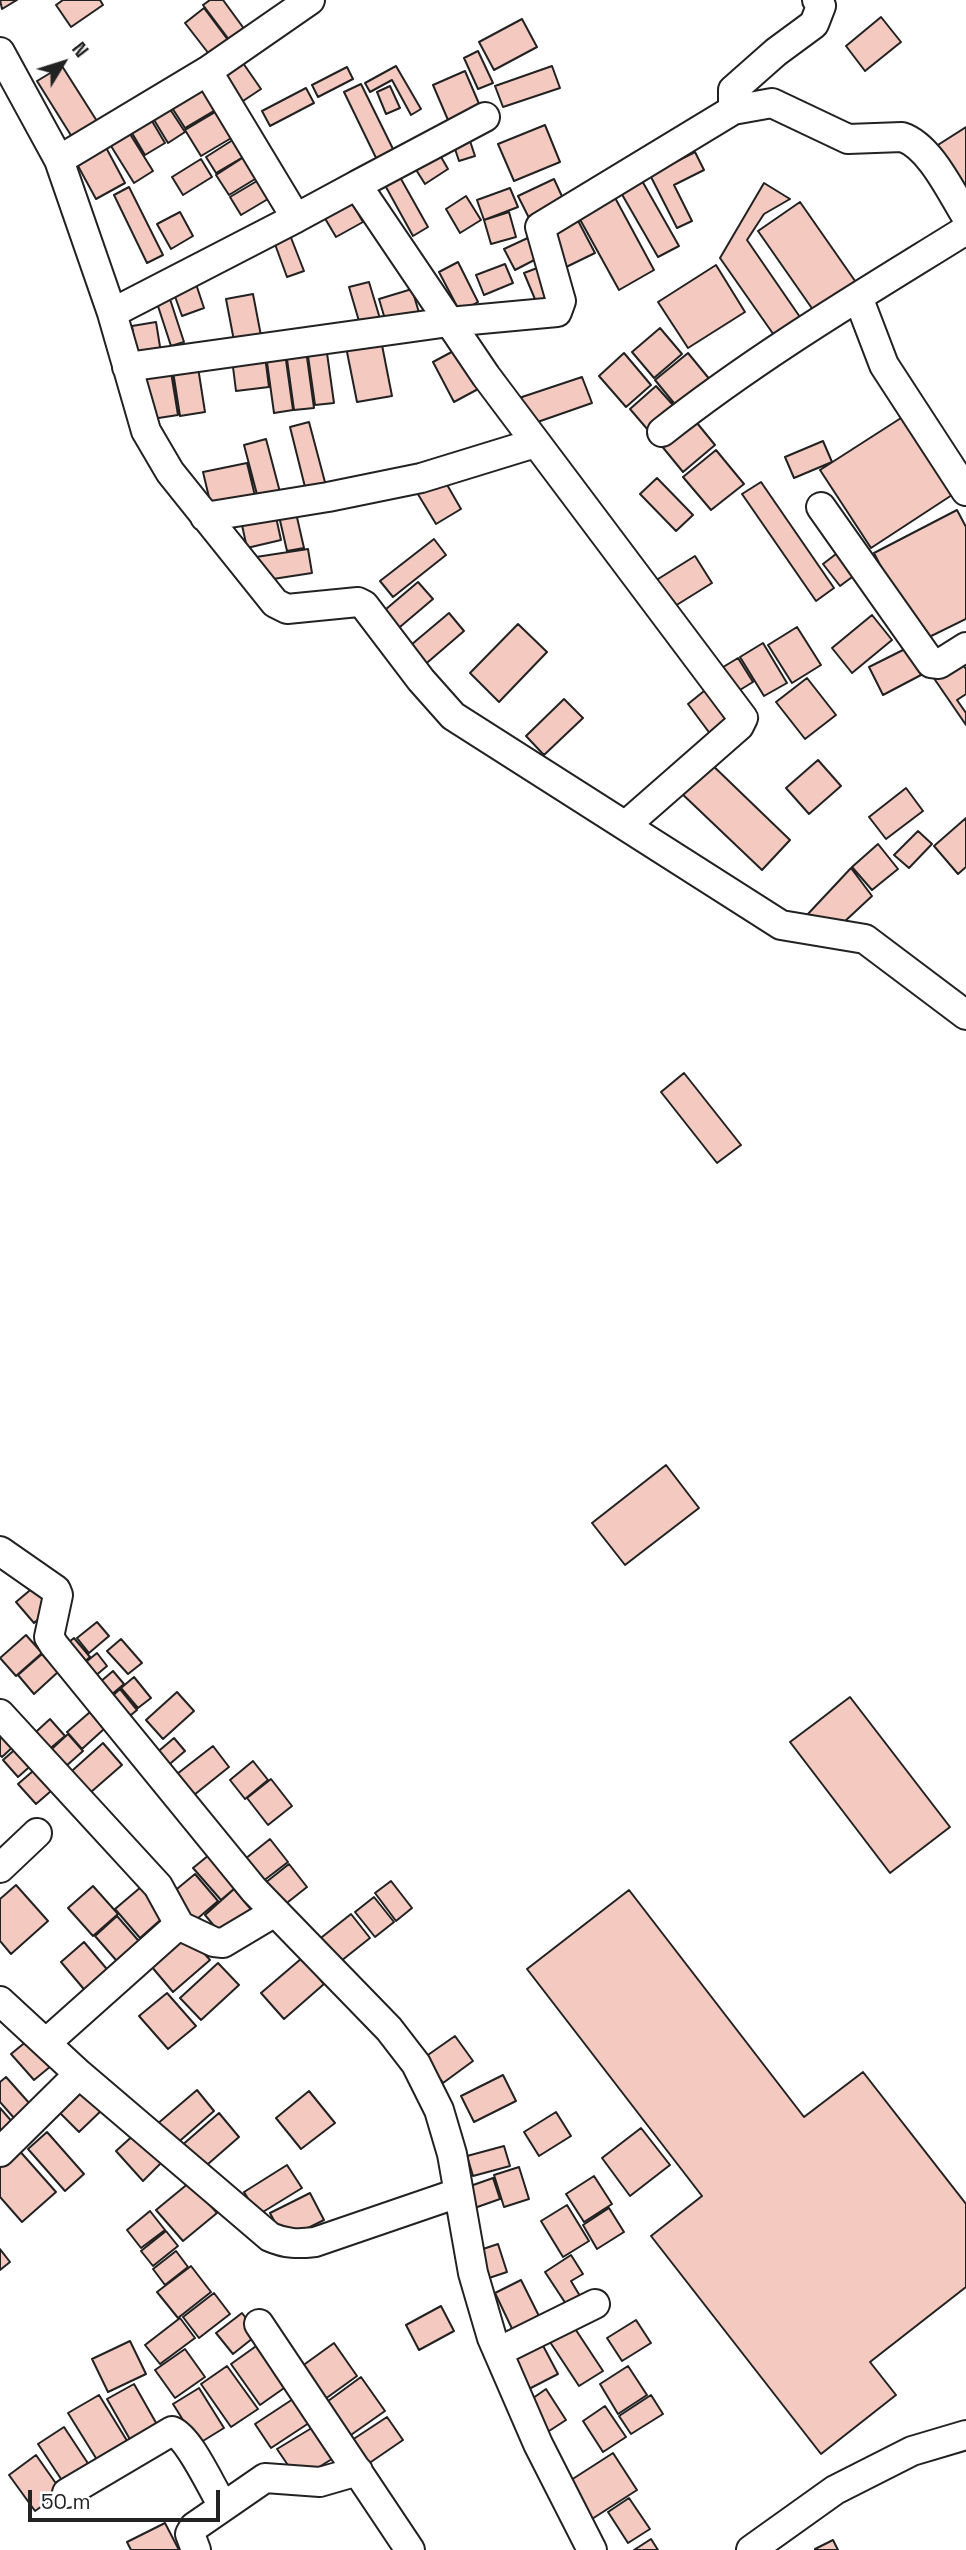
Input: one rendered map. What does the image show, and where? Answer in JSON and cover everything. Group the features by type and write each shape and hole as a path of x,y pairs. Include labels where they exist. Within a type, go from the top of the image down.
{"street":[{"path":"59,160 209,70 310,0"},
{"path":"733,110 733,90 776,52 814,24 821,6 817,0"},
{"path":"0,52 59,160 112,313 146,431 155,450 205,517 278,605 287,609 358,602 364,605 369,608 428,689 453,716 781,925 869,941 966,1015"},
{"path":"209,70 296,218"},
{"path":"127,368 449,321 557,312 561,302 540,227 733,110 772,103 848,139 911,140 928,155 966,216"},
{"path":"112,313 485,117"},
{"path":"357,185 535,443 743,720 625,825"},
{"path":"662,432 730,381 966,229"},
{"path":"858,297 873,343 889,376 966,491"},
{"path":"205,517 328,497 421,478 535,443"},
{"path":"821,508 931,663 939,664 966,647"},
{"path":"0,1551 58,1592 50,1637 54,1645 254,1890 389,2029 416,2064 439,2110 452,2154 472,2273 498,2352 538,2444 592,2550"},
{"path":"0,1714 158,1886 180,1926 214,1942 223,1943 275,1912"},
{"path":"0,1868 37,1833"},
{"path":"46,2043 173,1929 180,1926"},
{"path":"0,2001 79,2074 270,2237 279,2241 298,2244 315,2242 457,2193"},
{"path":"1,2148 79,2074"},
{"path":"498,2352 595,2304"},
{"path":"259,2324 410,2550"},
{"path":"67,2493 172,2431 185,2441 223,2506"},
{"path":"751,2550 835,2490 912,2451 966,2435"},
{"path":"196,2550 191,2540 191,2530 265,2478 320,2482 358,2471"}],"building":[{"path":"0,0 17,0 2,9"},
{"path":"63,0 100,0 103,5 71,27 56,5"},
{"path":"210,0 223,0 245,30 230,41 203,5"},
{"path":"204,8 228,40 209,54 185,23"},
{"path":"881,17 901,42 865,71 846,46"},
{"path":"522,19 537,47 494,70 479,42"},
{"path":"478,51 493,83 478,89 464,58"},
{"path":"243,63 261,89 237,105 220,79"},
{"path":"62,66 102,129 77,145 37,81"},
{"path":"396,66 421,109 411,115 392,80 370,92 365,83"},
{"path":"552,66 560,88 503,107 495,86"},
{"path":"347,67 353,79 318,97 312,85"},
{"path":"465,71 480,106 448,120 433,85"},
{"path":"204,77 222,106 185,128 167,100"},
{"path":"361,84 395,153 378,162 344,92"},
{"path":"390,86 400,108 386,114 377,92"},
{"path":"306,88 314,103 270,126 262,111"},
{"path":"164,100 185,132 168,143 148,110"},
{"path":"222,108 238,134 201,156 185,130"},
{"path":"146,111 165,143 145,155 126,123"},
{"path":"545,125 560,162 514,181 498,144"},
{"path":"125,126 153,171 134,183 106,138"},
{"path":"966,127 966,191 930,150"},
{"path":"467,132 475,156 459,161 451,137"},
{"path":"239,136 250,153 216,173 206,157"},
{"path":"102,140 125,183 96,199 72,155"},
{"path":"437,150 448,169 425,184 413,165"},
{"path":"695,152 704,170 674,185 692,221 677,228 650,175"},
{"path":"247,155 260,176 229,195 216,175"},
{"path":"201,159 212,177 183,195 172,177"},
{"path":"396,170 428,227 413,236 381,178"},
{"path":"262,178 273,196 241,215 230,197"},
{"path":"554,179 566,205 531,222 518,196"},
{"path":"641,179 679,246 658,257 620,191"},
{"path":"764,183 790,199 764,214 747,240 802,320 776,338 720,258"},
{"path":"129,187 163,255 147,263 114,195"},
{"path":"510,188 518,207 484,220 477,200"},
{"path":"347,194 363,222 336,237 320,210"},
{"path":"613,194 654,270 619,290 577,214"},
{"path":"466,196 481,220 460,233 446,209"},
{"path":"800,202 860,288 818,317 758,231"},
{"path":"180,212 193,236 171,249 157,224"},
{"path":"509,212 516,237 491,244 484,220"},
{"path":"575,215 595,253 560,270 545,232"},
{"path":"288,230 304,271 287,277 272,236"},
{"path":"532,236 542,256 515,270 504,249"},
{"path":"458,262 478,302 460,312 439,272"},
{"path":"505,264 513,283 484,295 476,275"},
{"path":"545,265 557,296 537,304 524,273"},
{"path":"716,265 745,312 688,348 658,302"},
{"path":"195,281 204,308 182,316 172,288"},
{"path":"369,282 381,322 361,328 349,287"},
{"path":"412,289 420,316 387,326 379,299"},
{"path":"253,294 262,341 235,346 226,299"},
{"path":"169,296 184,342 171,346 156,300"},
{"path":"156,322 162,359 138,363 132,326"},
{"path":"660,328 682,354 654,378 632,352"},
{"path":"381,340 392,396 357,402 346,347"},
{"path":"326,346 334,403 315,405 307,349"},
{"path":"459,348 480,388 454,402 433,362"},
{"path":"306,350 314,408 294,410 286,352"},
{"path":"285,353 293,410 274,413 266,355"},
{"path":"624,353 651,385 626,407 599,376"},
{"path":"688,353 711,381 678,408 655,380"},
{"path":"265,356 269,387 236,391 232,359"},
{"path":"197,361 205,412 180,416 172,365"},
{"path":"170,366 178,415 152,419 144,370"},
{"path":"582,377 592,403 529,425 519,398"},
{"path":"656,386 681,414 654,437 630,409"},
{"path":"688,412 715,445 683,472 656,439"},
{"path":"901,418 952,495 871,548 820,470"},
{"path":"309,422 326,486 306,491 290,427"},
{"path":"266,439 281,496 259,502 244,445"},
{"path":"823,441 832,462 794,478 785,457"},
{"path":"716,450 744,484 711,510 683,477"},
{"path":"247,463 256,500 212,510 203,472"},
{"path":"442,476 461,509 436,524 416,491"},
{"path":"657,478 693,515 676,531 640,494"},
{"path":"761,482 834,588 816,601 742,494"},
{"path":"274,508 281,540 247,548 240,516"},
{"path":"957,510 966,527 966,619 919,642 874,553"},
{"path":"296,513 304,548 287,551 279,516"},
{"path":"434,539 446,555 393,597 380,581"},
{"path":"845,547 863,569 840,586 823,564"},
{"path":"308,549 312,573 260,581 256,557"},
{"path":"695,556 712,583 667,611 650,584"},
{"path":"418,582 433,599 394,632 379,615"},
{"path":"449,613 464,631 421,668 405,650"},
{"path":"872,615 892,640 852,673 832,648"},
{"path":"518,624 547,652 499,702 470,673"},
{"path":"797,627 821,665 792,683 768,645"},
{"path":"763,643 787,683 764,696 740,657"},
{"path":"907,648 921,675 883,695 869,667"},
{"path":"957,656 966,669 966,694 957,700 966,713 966,725 931,674"},
{"path":"738,658 753,682 730,696 715,672"},
{"path":"807,678 836,715 805,739 776,702"},
{"path":"709,687 733,718 711,735 688,704"},
{"path":"564,699 583,718 544,755 526,736"},
{"path":"706,759 790,840 762,870 678,790"},
{"path":"818,760 841,786 809,814 786,788"},
{"path":"906,788 923,811 886,839 869,817"},
{"path":"966,818 966,867 958,874 934,846"},
{"path":"918,831 932,844 909,868 894,855"},
{"path":"878,844 898,869 872,890 852,867"},
{"path":"851,868 872,896 843,923 807,915"},
{"path":"684,1073 741,1145 717,1163 661,1092"},
{"path":"666,1465 699,1508 625,1565 592,1523"},
{"path":"35,1586 53,1606 34,1623 16,1602"},
{"path":"97,1622 109,1636 89,1653 77,1638"},
{"path":"26,1635 42,1653 16,1676 0,1658"},
{"path":"74,1638 90,1657 76,1669 60,1649"},
{"path":"121,1639 142,1663 128,1674 107,1651"},
{"path":"97,1653 107,1666 87,1683 76,1670"},
{"path":"42,1654 58,1672 34,1694 18,1675"},
{"path":"113,1671 124,1684 104,1701 93,1688"},
{"path":"134,1677 151,1698 138,1708 121,1688"},
{"path":"120,1689 137,1710 125,1720 108,1700"},
{"path":"177,1692 194,1711 163,1739 146,1720"},
{"path":"850,1697 950,1827 890,1873 790,1742"},
{"path":"90,1712 104,1729 82,1749 67,1732"},
{"path":"50,1719 65,1736 40,1757 26,1741"},
{"path":"0,1723 17,1743 2,1757 0,1755"},
{"path":"68,1734 83,1751 56,1775 42,1758"},
{"path":"174,1738 185,1751 165,1768 154,1755"},
{"path":"103,1743 122,1765 83,1799 64,1778"},
{"path":"20,1745 35,1762 18,1777 3,1760"},
{"path":"213,1746 229,1767 194,1795 177,1774"},
{"path":"253,1761 268,1780 245,1799 230,1780"},
{"path":"33,1771 51,1791 36,1804 18,1784"},
{"path":"271,1779 292,1806 268,1825 247,1798"},
{"path":"270,1839 288,1862 258,1885 240,1863"},
{"path":"215,1850 242,1882 221,1900 193,1868"},
{"path":"289,1864 307,1887 278,1910 260,1887"},
{"path":"195,1874 218,1901 190,1925 166,1898"},
{"path":"391,1881 412,1908 396,1921 375,1893"},
{"path":"16,1885 48,1921 11,1954 0,1941 0,1899"},
{"path":"93,1886 118,1914 93,1936 68,1908"},
{"path":"141,1887 166,1915 140,1938 115,1909"},
{"path":"234,1889 254,1913 225,1939 205,1915"},
{"path":"629,1890 804,2117 863,2072 966,2204 966,2287 870,2362 896,2395 821,2454 651,2236 702,2196 527,1969"},
{"path":"374,1897 394,1922 375,1937 355,1912"},
{"path":"351,1914 370,1938 336,1965 317,1941"},
{"path":"117,1916 144,1947 122,1967 95,1936"},
{"path":"182,1928 210,1960 173,1992 146,1960"},
{"path":"84,1942 111,1974 88,1994 61,1962"},
{"path":"302,1958 324,1984 284,2019 261,1993"},
{"path":"218,1963 239,1985 201,2020 180,1998"},
{"path":"167,1993 196,2026 168,2049 139,2016"},
{"path":"455,2036 473,2061 443,2083 425,2057"},
{"path":"28,2040 51,2066 34,2080 11,2054"},
{"path":"503,2075 516,2101 474,2122 461,2096"},
{"path":"6,2077 30,2104 14,2118 0,2102 0,2082"},
{"path":"78,2080 104,2108 79,2132 52,2105"},
{"path":"197,2090 214,2111 174,2146 156,2125"},
{"path":"309,2091 335,2123 301,2149 276,2118"},
{"path":"0,2108 14,2124 0,2137"},
{"path":"556,2112 571,2136 539,2156 524,2132"},
{"path":"219,2113 239,2137 200,2171 180,2147"},
{"path":"641,2128 670,2165 630,2196 602,2158"},
{"path":"47,2132 84,2174 65,2191 28,2149"},
{"path":"137,2132 163,2161 143,2181 116,2151"},
{"path":"504,2146 510,2166 473,2176 467,2156"},
{"path":"17,2148 56,2192 22,2222 0,2197 0,2164"},
{"path":"287,2165 302,2188 258,2215 244,2192"},
{"path":"519,2167 529,2199 504,2207 494,2175"},
{"path":"594,2176 612,2204 584,2222 566,2194"},
{"path":"493,2178 500,2199 466,2211 459,2190"},
{"path":"190,2182 217,2213 183,2241 156,2210"},
{"path":"310,2193 324,2220 284,2240 270,2213"},
{"path":"567,2205 589,2241 563,2257 541,2221"},
{"path":"609,2208 624,2232 597,2249 583,2225"},
{"path":"150,2211 165,2230 141,2248 127,2230"},
{"path":"166,2231 178,2246 153,2266 141,2251"},
{"path":"498,2244 507,2272 483,2280 474,2252"},
{"path":"0,2249 10,2262 0,2270"},
{"path":"176,2251 188,2267 165,2285 153,2269"},
{"path":"571,2255 583,2274 571,2281 580,2296 566,2304 545,2272"},
{"path":"191,2266 211,2292 178,2318 157,2292"},
{"path":"521,2280 543,2324 516,2337 495,2293"},
{"path":"214,2293 230,2314 199,2338 183,2317"},
{"path":"441,2306 454,2331 419,2350 406,2325"},
{"path":"242,2313 258,2334 233,2354 216,2333"},
{"path":"180,2318 195,2338 160,2364 145,2345"},
{"path":"636,2320 651,2343 622,2361 607,2338"},
{"path":"570,2321 603,2371 579,2386 546,2336"},
{"path":"540,2340 558,2374 525,2391 507,2358"},
{"path":"130,2341 146,2374 108,2392 92,2359"},
{"path":"334,2343 357,2376 321,2402 298,2369"},
{"path":"259,2344 287,2386 260,2405 231,2364"},
{"path":"185,2349 205,2377 175,2398 155,2370"},
{"path":"227,2366 258,2409 231,2427 201,2384"},
{"path":"628,2366 647,2395 618,2414 600,2384"},
{"path":"361,2377 385,2411 348,2437 324,2404"},
{"path":"134,2384 159,2428 132,2443 107,2399"},
{"path":"199,2388 224,2428 198,2444 173,2404"},
{"path":"546,2389 566,2420 546,2433 526,2403"},
{"path":"99,2395 129,2444 99,2463 68,2413"},
{"path":"651,2395 663,2414 631,2434 619,2416"},
{"path":"293,2399 309,2423 271,2448 255,2424"},
{"path":"605,2406 626,2437 603,2452 583,2421"},
{"path":"387,2417 403,2440 368,2464 352,2440"},
{"path":"320,2423 340,2454 298,2480 277,2449"},
{"path":"64,2427 93,2471 67,2488 38,2444"},
{"path":"613,2453 637,2490 592,2519 568,2482"},
{"path":"36,2455 62,2492 35,2511 9,2475"},
{"path":"629,2498 650,2529 628,2543 608,2512"},
{"path":"165,2523 179,2550 131,2550 127,2542"},
{"path":"651,2539 658,2550 634,2550"},
{"path":"833,2540 838,2550 815,2550 815,2549"}]}
